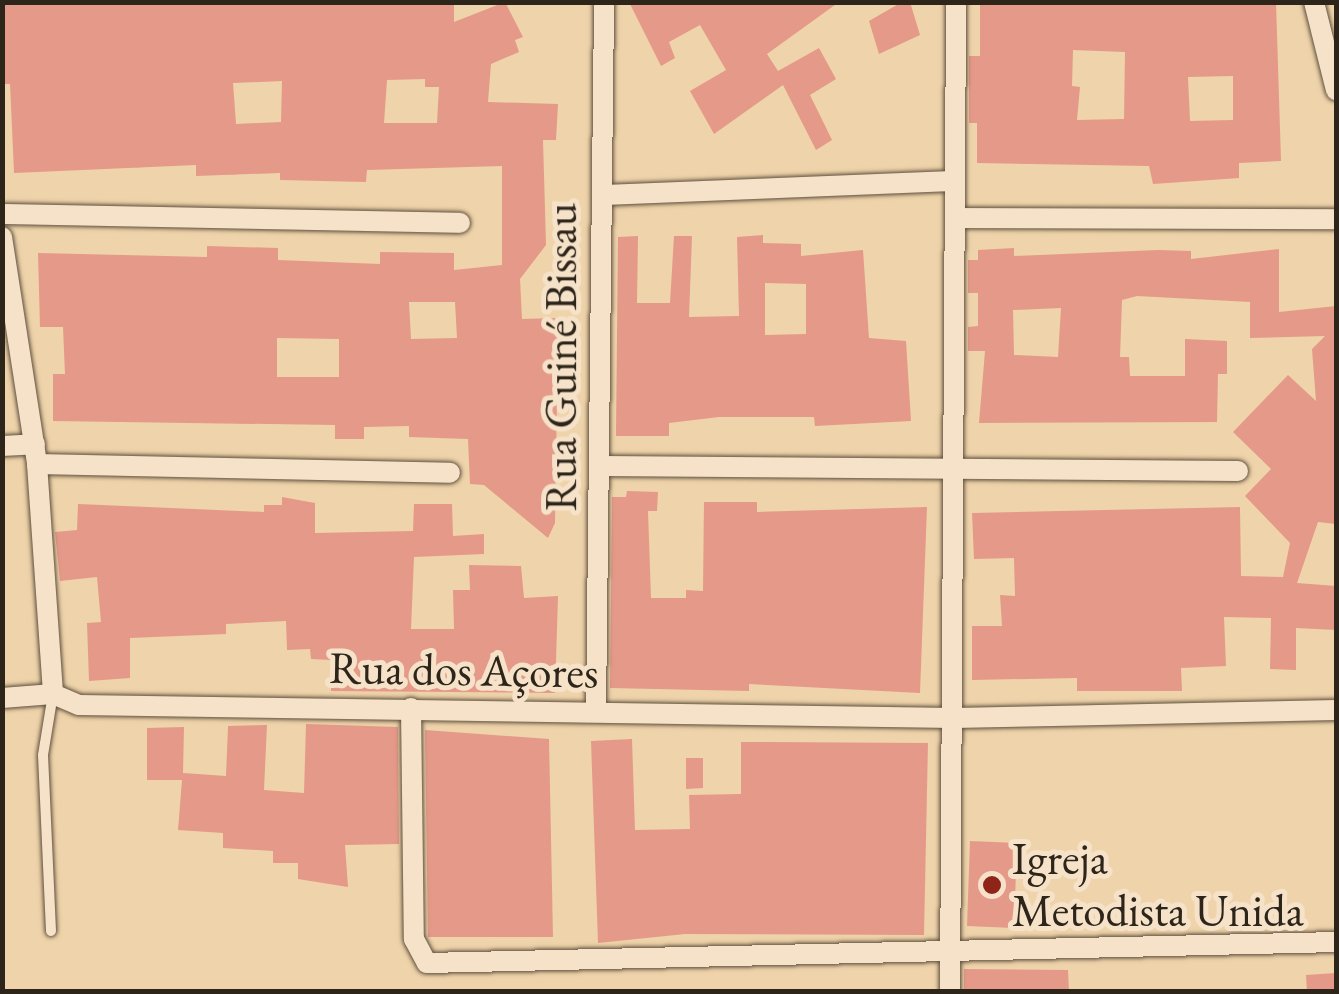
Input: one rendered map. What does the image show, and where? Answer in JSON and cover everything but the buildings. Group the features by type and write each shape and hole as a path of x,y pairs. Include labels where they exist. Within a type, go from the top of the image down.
{"street":[{"name":"Rua Guiné Bissau","path":"596,712 602,466 604,2"},
{"path":"950,992 957,472 956,2"},
{"path":"1314,2 1336,90"},
{"path":"602,195 955,181"},
{"path":"2,214 460,223"},
{"path":"956,218 1336,219"},
{"path":"2,237 36,454 53,694"},
{"path":"2,446 36,454 450,472"},
{"path":"602,466 957,472 1238,471"},
{"name":"Rua dos Açores","path":"2,698 53,694 105,708 412,708 954,718 1336,710"},
{"path":"412,708 414,939 427,963 950,955 1336,942"}],"lane":[{"path":"51,931 43,755 53,694"}],"place":[{"name":"Igreja Metodista Unida","path":"992,885"}]}
